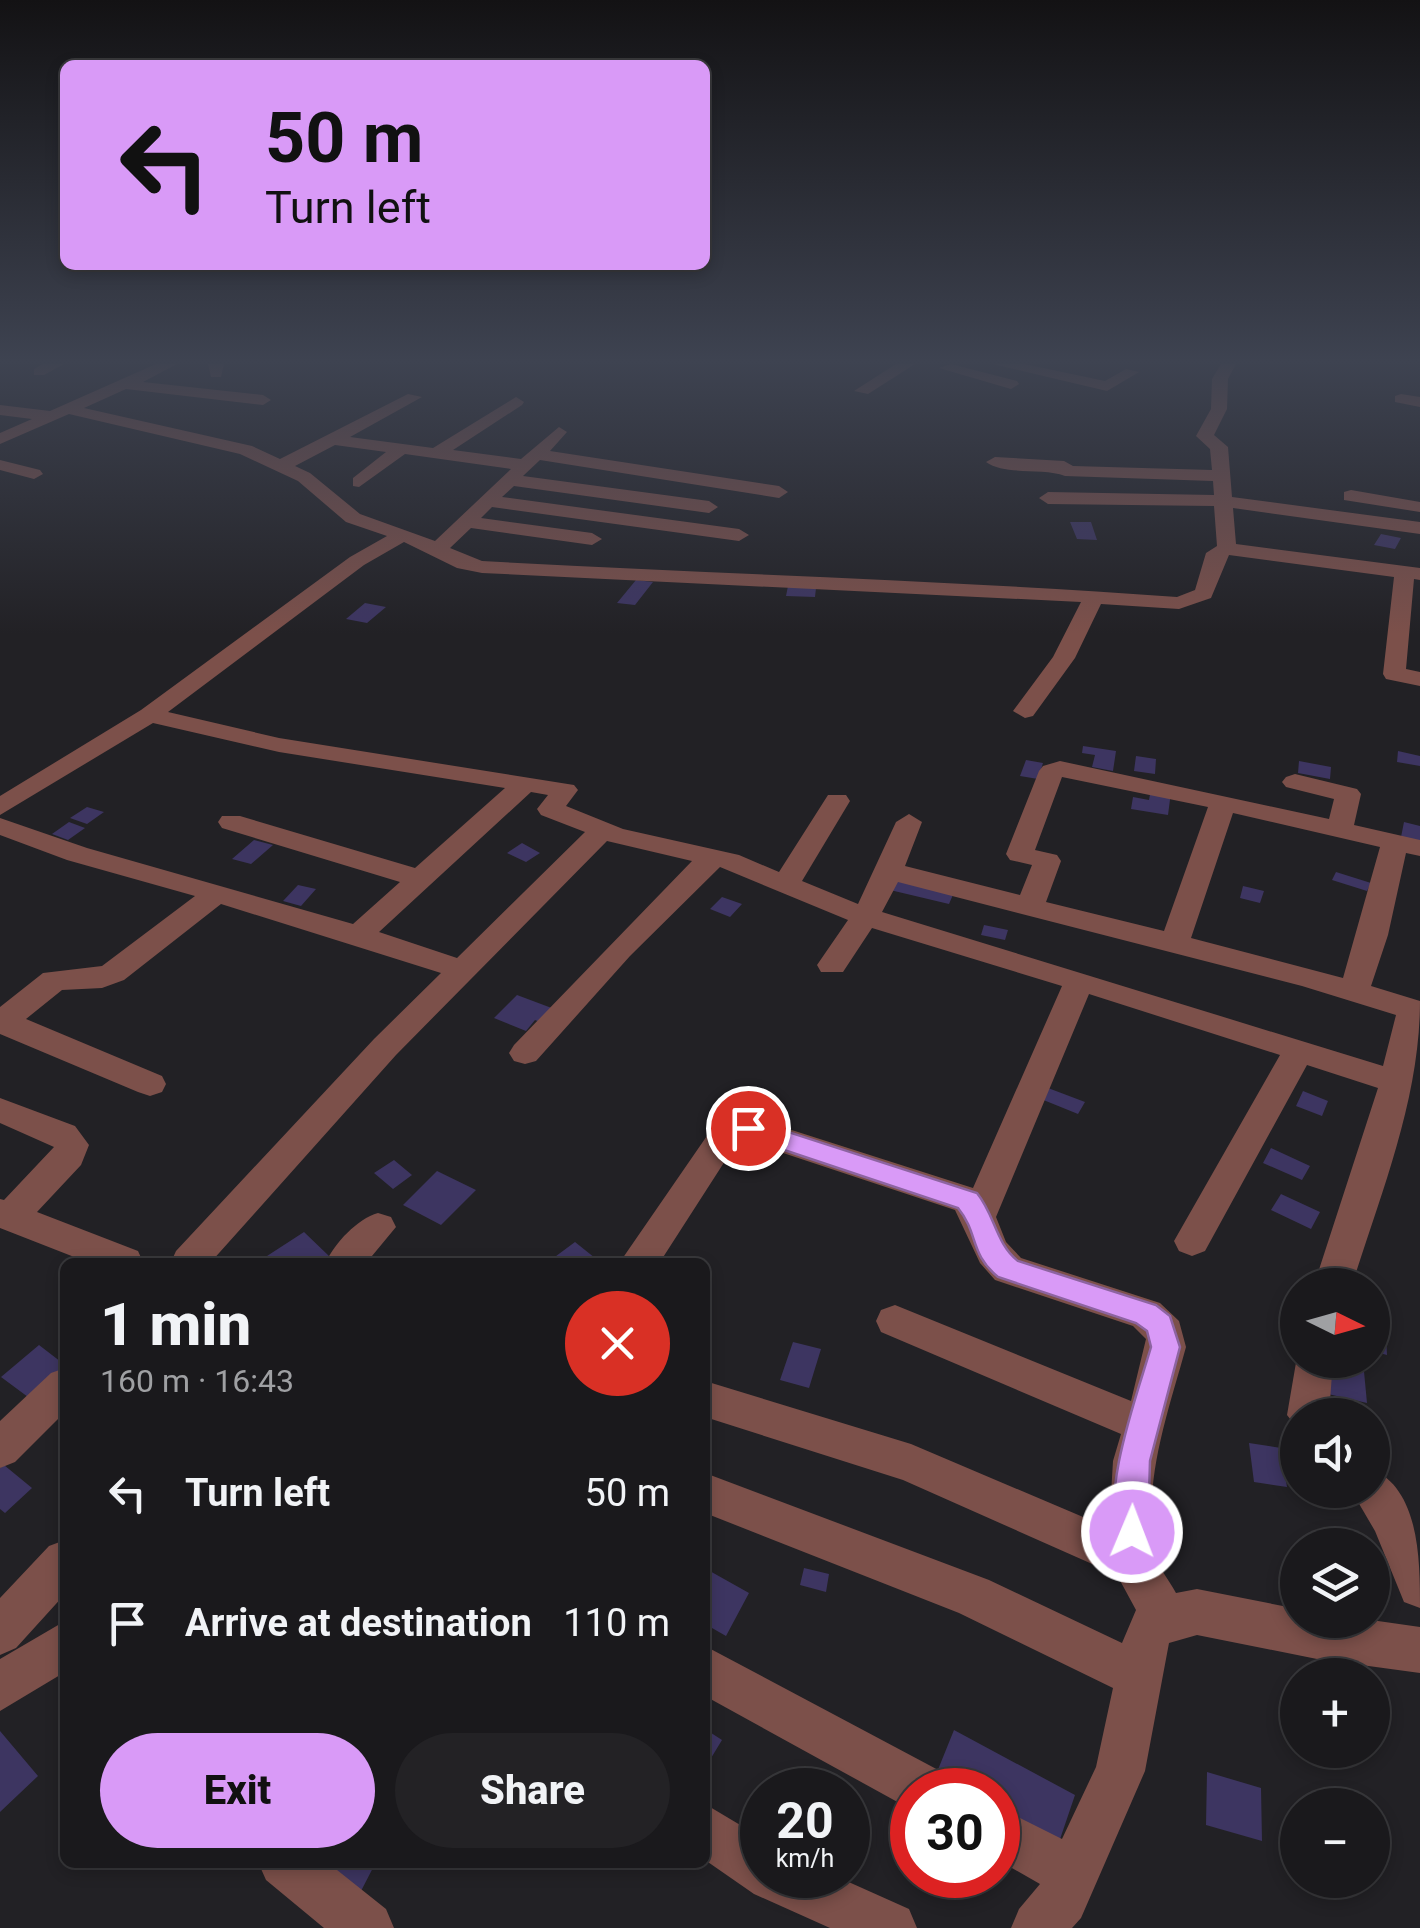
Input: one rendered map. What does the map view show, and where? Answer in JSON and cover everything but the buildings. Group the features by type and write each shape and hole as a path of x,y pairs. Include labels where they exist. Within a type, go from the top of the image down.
{"street":[{"path":"250,454 304,477 353,518 403,535 464,564 513,571 1010,591 1178,603 1196,600 1204,594 1216,553 1227,549 1412,572 1394,674 1420,679"},
{"path":"281,466 306,454"},
{"path":"359,482 395,454"},
{"path":"428,454 535,456"},
{"path":"526,454 779,492"},
{"path":"1220,454 1227,549"},
{"path":"436,551 535,456"},
{"path":"994,462 1064,466 1065,471 1221,476"},
{"path":"0,465 34,474"},
{"path":"510,480 710,507"},
{"path":"1351,496 1420,508"},
{"path":"1048,498 1223,501 1420,528"},
{"path":"490,501 740,534"},
{"path":"468,522 592,540"},
{"path":"0,807 149,715 357,561 403,535"},
{"path":"1024,711 1064,658 1093,599"},
{"path":"1396,653 1420,657"},
{"path":"149,715 279,744 565,790 550,810 603,830 711,857 860,915 1079,980 1396,1082"},
{"path":"1030,907 1046,861 1020,854 1052,772 1060,768 1408,845 1354,992"},
{"path":"1295,782 1348,794 1340,828"},
{"path":"358,935 526,783"},
{"path":"785,884 837,801"},
{"path":"1174,944 1223,802"},
{"path":"231,822 421,879"},
{"path":"832,965 860,915 876,902 909,822"},
{"path":"0,826 77,854 358,935 462,970"},
{"path":"194,1258 385,1047 603,830"},
{"path":"526,1053 620,949 711,857"},
{"path":"890,871 1414,1010 1396,1082 1337,1268"},
{"path":"150,1084 1,1022 54,980 102,978 113,973 216,894"},
{"path":"979,1214 1079,980"},
{"path":"1192,1241 1299,1050"},
{"path":"0,1110 63,1135 72,1146 69,1156 5,1216 115,1258"},
{"path":"642,1258 690,1192 718,1143 732,1132 748,1128 968,1200 979,1214 992,1256 1008,1269 1146,1314 1160,1325 1166,1347 1134,1461 1130,1505 1133,1560 1165,1617"},
{"path":"348,1258 378,1226"},
{"path":"894,1321 1144,1426"},
{"path":"0,1449 60,1390"},
{"path":"710,1401 911,1464 1133,1560"},
{"path":"710,1495 973,1596 1139,1676"},
{"path":"1385,1508 1420,1586"},
{"path":"0,1632 60,1566"},
{"path":"1038,1928 1062,1899 1120,1771 1152,1626 1165,1617 1197,1612 1316,1636 1420,1650"},
{"path":"0,1687 60,1647"},
{"path":"710,1673 890,1771"},
{"path":"710,1833 740,1853"},
{"path":"1020,1844 1074,1874"},
{"path":"292,1868 367,1928"},
{"path":"824,1898 890,1928"}],"route":[{"path":"748,1128 968,1200 979,1214 992,1256 1008,1269 1146,1314 1160,1325 1166,1347 1134,1461 1132,1532"}]}
